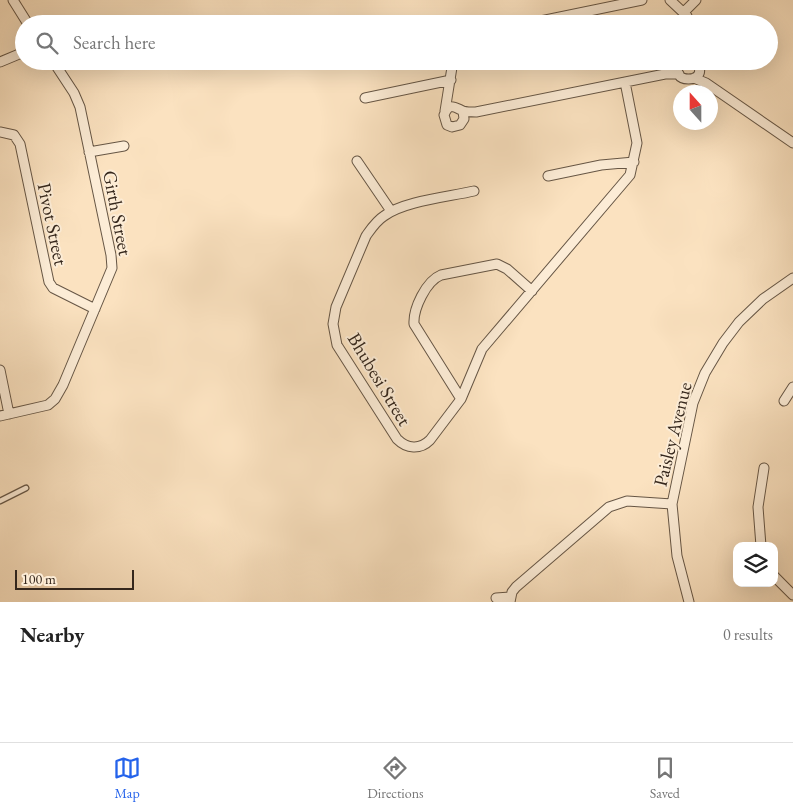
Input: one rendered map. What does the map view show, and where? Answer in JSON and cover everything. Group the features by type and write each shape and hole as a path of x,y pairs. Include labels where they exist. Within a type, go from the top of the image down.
{"street":[{"path":"13,0 22,15"},
{"path":"570,15 642,0"},
{"path":"670,0 686,15"},
{"path":"684,12 696,0"},
{"path":"0,62 15,56"},
{"name":"Girth Street","path":"4,415 43,407 55,399 63,385 95,309 110,273 112,263 78,102 58,70"},
{"path":"450,91 460,113 460,125 456,127 448,126 444,119 452,70"},
{"path":"445,111 449,108 460,113 476,112 665,74 674,70"},
{"path":"681,70 685,80 698,75 697,70"},
{"path":"699,70 706,83"},
{"path":"694,78 706,83 793,143"},
{"path":"366,98 451,80"},
{"name":"Bhubesi Street","path":"474,191 402,206 391,211 377,222 366,236 339,299 334,317 338,345 393,433 399,442 405,446 418,447 428,443 461,399 479,353 630,175 637,143 625,82"},
{"name":"Pivot Street","path":"0,132 14,135 20,144 49,282 53,288 95,309"},
{"path":"89,152 124,146"},
{"path":"357,161 391,211"},
{"path":"548,176 610,164 634,162"},
{"path":"461,399 414,324 416,311 432,279 441,275 498,264 532,290"},
{"name":"Paisley Avenue","path":"689,602 677,556 672,504 693,403 705,373 723,343 739,322 763,299 793,278"},
{"path":"0,370 4,415"},
{"path":"784,401 793,387"},
{"path":"761,542 758,507 764,468"},
{"path":"496,598 510,599 516,587 611,506 627,501 672,504"},
{"path":"778,580 793,597 789,602"}],"lane":[{"path":"0,501 26,488"}]}
